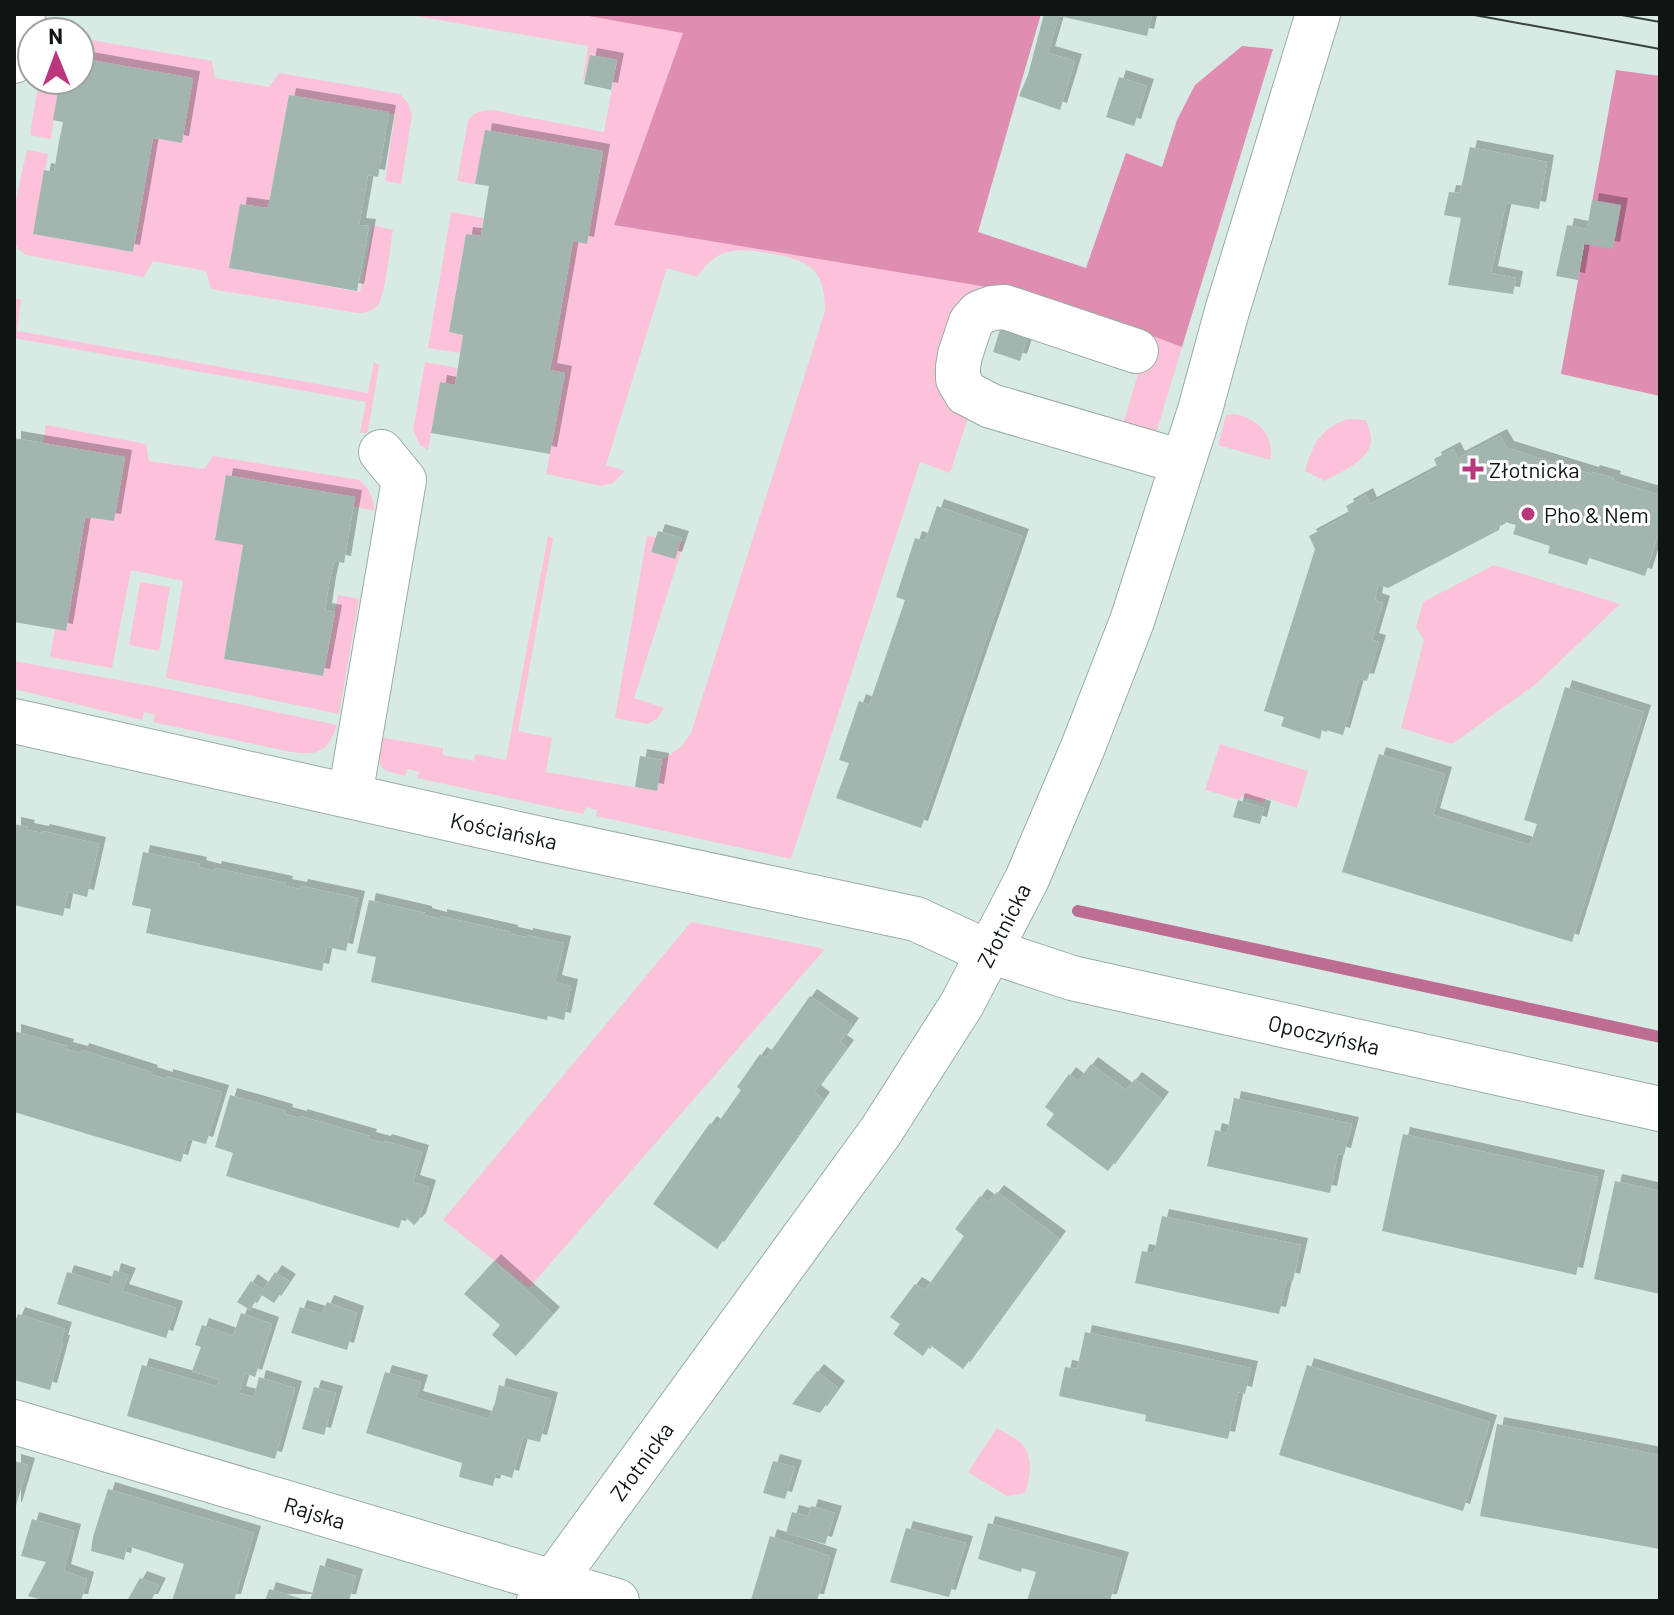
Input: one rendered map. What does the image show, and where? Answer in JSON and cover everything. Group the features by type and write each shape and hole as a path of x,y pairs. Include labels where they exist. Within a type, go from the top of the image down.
{"street":[{"path":"14,61 23,14"},
{"name":"Złotnicka","path":"546,1591 881,1131 962,1004 1027,879 1115,668 1200,410 1318,14"},
{"path":"1136,351 1005,307 992,308 979,313 971,322 960,355 958,379 966,393 991,406 1182,462"},
{"path":"350,796 404,480 381,452"},
{"name":"Kościańska","path":"14,721 916,919 991,952"},
{"name":"Opoczyńska","path":"991,952 1072,978 1660,1109"},
{"name":"Rajska","path":"14,1422 546,1591 617,1601"}],"shaded area":[{"path":"404,14 580,14 684,32 614,225 999,289 966,424 950,473 920,462 791,859 596,816 597,810 586,807 583,814 417,778 419,772 407,769 405,776 381,767 379,737 443,748 443,755 474,761 475,754 506,760 548,536 553,538 518,731 552,738 546,772 657,791 662,760 681,747 691,733 825,311 818,275 812,268 794,259 737,250 712,260 697,277 667,268 606,465 625,471 613,483 601,486 546,474 565,373 550,370 573,241 587,243 603,151 485,130 475,184 457,181 468,121 478,112 492,110 604,132 617,60 591,55 583,80 588,46"},
{"path":"578,14 1041,14 978,232 1086,268 1126,153 1162,167 1177,120 1195,85 1242,46 1273,49 1182,347 999,289 614,225 683,33"},
{"path":"96,41 212,61 215,78 269,87 279,73 400,94 408,103 412,115 401,184 385,181 395,114 289,95 268,208 240,204 229,268 360,292 373,225 393,230 384,289 377,306 370,311 357,313 211,289 206,271 153,261 144,277 26,255 15,245 13,231 17,195 27,150 48,154 33,234 133,252 153,138 181,143 96,71"},
{"path":"1616,70 1660,76 1660,396 1561,374"},
{"path":"36,96 58,96 51,139 30,135"},
{"path":"451,212 483,218 481,236 466,234 449,332 463,335 460,353 428,348"},
{"path":"14,299 21,299 17,331 368,393 374,362 379,367 367,433 360,433 366,402 14,338"},
{"path":"1150,335 1182,347 1157,430 1146,433 1121,430"},
{"path":"425,362 457,368 455,385 440,383 428,450 420,445 413,430"},
{"path":"1226,415 1250,419 1262,429 1270,443 1270,460 1218,445"},
{"path":"1348,419 1366,420 1371,439 1366,453 1325,481 1305,471 1311,453 1324,432"},
{"path":"46,425 146,444 149,461 204,469 213,456 363,483 375,511 353,506 354,497 226,475 215,539 243,545 224,659 323,676 338,595 359,599 339,714 166,678 183,581 131,570 112,668 50,657 55,629 66,630 85,517 114,521 125,458 43,443"},
{"path":"647,536 656,537 652,552 674,559 681,541 684,542 634,698 664,708 658,718 648,724 615,718"},
{"path":"1494,565 1620,604 1536,684 1452,744 1401,728 1424,640 1416,627 1423,602"},
{"path":"140,582 170,587 159,651 129,645"},
{"path":"14,661 337,725 330,741 321,750 291,752 153,722 155,715 144,712 142,720 14,689"},
{"path":"1220,744 1308,771 1297,808 1266,798 1263,803 1241,796 1240,800 1205,790"},
{"path":"691,922 825,949 529,1288 443,1220"},
{"path":"997,1428 1020,1442 1028,1454 1030,1474 1025,1493 1007,1496 968,1472"}],"building":[{"path":"1044,14 1152,14 1147,36 1059,16 1048,53 1075,61 1060,110 1019,96 1028,75"},
{"path":"590,55 617,60 611,90 584,84"},
{"path":"96,61 193,78 182,143 153,138 133,252 33,234 44,170 54,172 63,122 53,120 57,96 96,96"},
{"path":"1119,77 1147,86 1134,126 1106,117"},
{"path":"289,95 389,112 378,177 368,175 359,225 369,226 357,291 229,268 240,204 268,208"},
{"path":"485,130 603,151 587,244 573,241 550,370 565,373 550,454 431,433 440,382 455,385 463,335 449,332 466,234 481,236 489,186 475,184"},
{"path":"1470,147 1547,162 1539,209 1506,203 1491,273 1516,278 1513,294 1448,285 1461,218 1444,215 1449,192 1460,193"},
{"path":"1592,200 1621,205 1613,249 1584,244 1578,280 1556,276 1567,225 1587,229"},
{"path":"1002,323 1029,333 1020,361 993,352"},
{"path":"1500,436 1507,448 1614,478 1613,481 1660,495 1660,528 1645,576 1589,558 1587,565 1548,553 1550,546 1513,534 1516,525 1501,521 1499,530 1388,588 1378,585 1375,600 1383,603 1372,640 1379,642 1367,681 1359,679 1343,735 1322,729 1320,739 1281,726 1284,717 1264,711 1315,549 1309,536 1350,514 1346,506 1366,495 1370,504 1438,468 1434,459 1453,449 1458,458"},
{"path":"14,438 125,457 114,521 85,517 66,631 14,622"},
{"path":"226,475 355,497 344,563 334,561 329,584 325,610 335,612 323,676 224,659 243,545 215,540"},
{"path":"937,506 1022,536 921,828 836,798 849,763 839,760 859,701 869,705 905,600 896,597 915,538 925,541"},
{"path":"658,531 682,538 675,559 651,552"},
{"path":"1565,687 1644,712 1572,942 1342,872 1379,754 1445,774 1433,815 1530,845 1537,824 1524,820"},
{"path":"640,756 662,760 657,791 635,787"},
{"path":"1238,800 1264,808 1260,824 1233,817"},
{"path":"14,824 28,827 27,830 99,844 87,897 68,892 63,916 14,905"},
{"path":"143,852 200,864 199,867 214,871 215,868 286,883 285,886 300,889 301,886 358,898 346,951 327,947 322,971 146,933 151,909 132,905"},
{"path":"369,900 440,919 440,916 511,934 564,943 555,982 571,986 564,1020 548,1016 547,1020 371,982 376,957 357,953"},
{"path":"810,996 852,1025 840,1042 847,1047 814,1092 823,1099 717,1249 653,1204 710,1123 715,1127 741,1090 737,1087 760,1054 766,1058"},
{"path":"14,1031 166,1079 166,1076 222,1092 206,1144 188,1139 181,1162 14,1112"},
{"path":"1091,1064 1126,1090 1135,1079 1162,1099 1108,1171 1046,1125 1054,1114 1045,1107 1069,1074 1078,1081"},
{"path":"230,1095 286,1111 285,1114 370,1136 369,1139 422,1152 413,1182 429,1187 419,1220 414,1225 403,1215 399,1228 226,1176 233,1153 215,1147"},
{"path":"1234,1098 1352,1124 1344,1155 1338,1154 1330,1193 1207,1166 1215,1130 1227,1133"},
{"path":"1403,1134 1598,1177 1576,1275 1382,1231"},
{"path":"1615,1181 1660,1191 1660,1294 1594,1279"},
{"path":"997,1192 1059,1238 963,1369 930,1345 923,1356 893,1334 900,1324 890,1317 915,1284 925,1290 964,1236 955,1229 980,1196 989,1202"},
{"path":"1162,1216 1301,1245 1293,1281 1287,1279 1279,1314 1135,1283 1142,1251 1154,1253"},
{"path":"494,1261 553,1314 516,1356 492,1335 500,1325 464,1294"},
{"path":"114,1270 129,1275 122,1291 176,1308 166,1338 57,1304 67,1272 110,1285"},
{"path":"275,1272 289,1281 274,1303 260,1294 250,1310 237,1302 251,1281 263,1290"},
{"path":"327,1302 357,1313 347,1350 291,1333 300,1307 322,1314"},
{"path":"241,1313 272,1324 255,1377 245,1373 239,1393 254,1397 259,1377 295,1388 275,1459 127,1416 142,1365 216,1386 219,1380 192,1371 201,1347 195,1345 202,1325 233,1336"},
{"path":"18,1314 65,1329 50,1390 14,1380 14,1324"},
{"path":"1085,1332 1251,1368 1245,1394 1238,1392 1228,1439 1145,1421 1146,1415 1059,1396 1065,1367 1077,1369"},
{"path":"1307,1365 1490,1422 1463,1511 1279,1455"},
{"path":"817,1371 838,1388 820,1413 792,1404"},
{"path":"385,1372 421,1382 416,1398 489,1419 499,1385 551,1399 540,1442 523,1438 512,1478 496,1473 493,1486 459,1477 462,1463 366,1433"},
{"path":"314,1387 336,1393 324,1435 302,1429"},
{"path":"1497,1424 1660,1455 1660,1549 1480,1516"},
{"path":"14,1461 28,1465 15,1509 14,1509"},
{"path":"773,1461 795,1467 785,1499 763,1493"},
{"path":"108,1489 254,1533 234,1601 172,1601 184,1564 127,1546 124,1560 91,1551"},
{"path":"811,1506 835,1513 825,1544 786,1533 792,1512 808,1516"},
{"path":"32,1519 74,1531 64,1571 87,1579 81,1601 46,1601 28,1596 46,1562 21,1556"},
{"path":"988,1523 1122,1559 1110,1601 1027,1601 1036,1572 1022,1568 1021,1572 978,1559"},
{"path":"906,1528 966,1543 949,1597 890,1582"},
{"path":"770,1536 830,1556 817,1601 751,1600"},
{"path":"320,1565 356,1576 349,1601 310,1601"},
{"path":"140,1578 159,1585 151,1601 127,1601"},
{"path":"269,1589 306,1600 265,1601"}],"waterway":[{"path":"1078,911 1660,1037"}],"tram line":[{"path":"1469,14 1660,49"},
{"path":"1616,14 1660,22"}],"place":[{"name":"Złotnicka","path":"1473,469"},
{"name":"Pho & Nem","path":"1528,514"}]}
